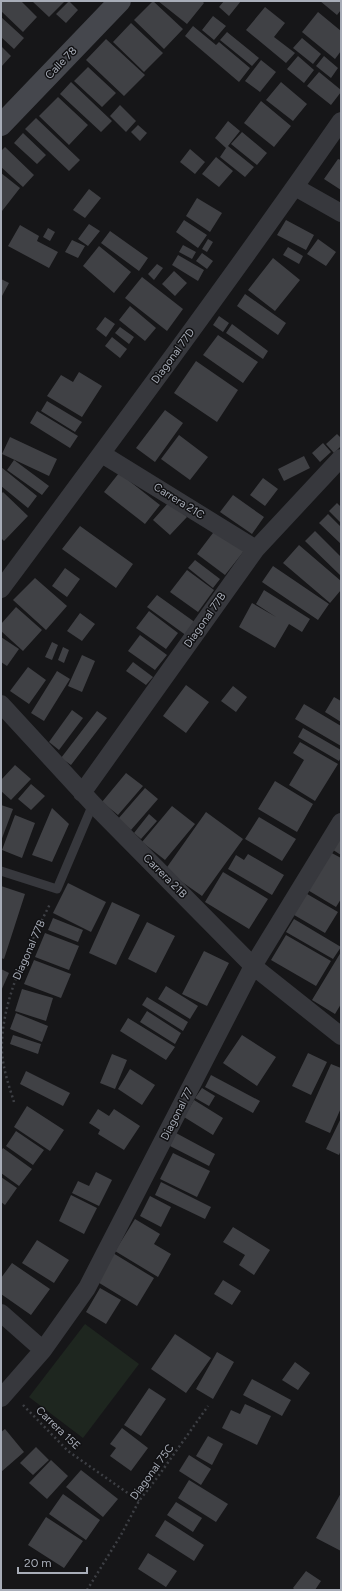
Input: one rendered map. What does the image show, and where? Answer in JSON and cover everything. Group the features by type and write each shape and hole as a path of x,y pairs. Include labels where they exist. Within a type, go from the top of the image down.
{"street":[{"name":"Calle 78","path":"1,125 120,1"},
{"name":"Diagonal 77D","path":"1,589 102,454 341,121"},
{"path":"295,187 341,213"},
{"name":"Carrera 21C","path":"102,454 256,549"},
{"name":"Diagonal 77B","path":"87,799 256,549 341,458"},
{"name":"Carrera 21B","path":"1,704 87,799 254,966 341,1036"},
{"name":"Diagonal 77","path":"5,1394 43,1350 87,1288 254,966 341,822"},
{"path":"1,1313 43,1350"}],"lane":[{"name":"Diagonal 77B","path":"57,889 87,799"},
{"path":"1,871 57,889"}],"path":[{"name":"Diagonal 77B","path":"14,1102 6,1076 2,1051 4,1018 16,979 33,938 57,889"},
{"name":"Carrera 15E","path":"5,1394 68,1451 139,1501"},
{"name":"Diagonal 75C","path":"87,1590 121,1535 139,1501 208,1406"}],"shaded area":[{"path":"85,1324 139,1364 83,1438 29,1397"}],"building":[{"path":"2,1 21,1 37,17 23,32 1,11"},
{"path":"32,1 65,1 49,17"},
{"path":"69,1 78,10 66,23 56,14"},
{"path":"153,1 183,29 164,49 134,20"},
{"path":"158,1 202,1 204,3 187,24"},
{"path":"224,1 241,1 229,16 219,7"},
{"path":"320,1 341,1 341,10 337,15"},
{"path":"265,7 285,23 274,37 295,53 286,63 246,30"},
{"path":"318,12 341,31 341,51 335,59 302,32"},
{"path":"213,16 226,26 214,40 202,30"},
{"path":"1,17 24,38 14,49 1,37"},
{"path":"131,23 163,53 144,72 113,42"},
{"path":"193,26 216,45 219,42 250,68 239,82 185,36"},
{"path":"227,32 259,58 252,66 220,40"},
{"path":"302,38 321,54 313,64 293,48"},
{"path":"106,39 145,75 124,96 86,60"},
{"path":"1,46 11,56 1,67"},
{"path":"298,56 314,70 304,83 287,69"},
{"path":"324,56 338,68 331,78 316,66"},
{"path":"261,60 276,72 260,92 245,81"},
{"path":"88,67 116,93 102,107 74,81"},
{"path":"319,72 341,90 331,105 307,86"},
{"path":"71,82 112,121 101,132 60,94"},
{"path":"281,82 307,104 293,121 266,100"},
{"path":"58,97 88,125 69,145 39,116"},
{"path":"261,101 291,126 274,147 244,123"},
{"path":"120,105 136,121 126,132 110,116"},
{"path":"36,118 80,160 69,171 25,129"},
{"path":"228,121 240,131 228,146 254,167 245,177 220,157 226,148 215,138"},
{"path":"138,125 147,133 140,141 131,132"},
{"path":"242,132 267,153 257,165 231,144"},
{"path":"23,133 46,155 37,164 14,143"},
{"path":"5,147 34,175 23,187 1,167 1,151"},
{"path":"190,149 205,162 195,174 180,162"},
{"path":"216,157 233,171 219,187 202,174"},
{"path":"338,159 341,160 341,190 324,179"},
{"path":"1,173 20,188 2,211 1,210"},
{"path":"89,189 101,198 85,218 73,210"},
{"path":"197,198 222,213 210,232 186,216"},
{"path":"184,220 207,235 198,248 176,232"},
{"path":"286,220 314,235 306,250 277,235"},
{"path":"89,224 100,231 88,246 78,239"},
{"path":"20,225 39,236 37,241 58,252 49,268 8,246"},
{"path":"48,228 55,232 50,241 43,237"},
{"path":"110,231 148,258 139,271 101,243"},
{"path":"208,239 213,242 207,252 202,249"},
{"path":"318,239 336,252 326,266 307,254"},
{"path":"72,240 85,246 78,258 65,252"},
{"path":"183,245 196,252 192,259 179,252"},
{"path":"99,246 131,272 114,293 83,266"},
{"path":"288,247 303,256 299,264 283,255"},
{"path":"202,253 213,261 207,269 196,261"},
{"path":"178,255 204,270 198,281 172,265"},
{"path":"273,258 300,280 275,311 248,290"},
{"path":"157,264 163,268 154,280 148,274"},
{"path":"174,271 187,283 175,296 162,284"},
{"path":"142,277 183,309 167,331 125,298"},
{"path":"1,279 9,283 2,296 1,295"},
{"path":"245,294 286,323 278,335 237,306"},
{"path":"130,306 156,328 145,341 119,320"},
{"path":"219,316 229,323 223,332 213,325"},
{"path":"105,317 115,324 106,337 96,329"},
{"path":"232,324 268,351 263,359 226,333"},
{"path":"120,327 134,337 129,344 115,333"},
{"path":"218,335 258,362 243,383 203,355"},
{"path":"112,337 127,349 120,358 105,346"},
{"path":"196,361 238,390 217,422 174,393"},
{"path":"79,372 102,386 82,417 47,396 61,375 73,382"},
{"path":"47,401 82,422 75,432 41,411"},
{"path":"165,410 183,423 155,462 136,448"},
{"path":"37,411 78,436 70,448 30,423"},
{"path":"337,434 341,438 341,446 334,453 326,444"},
{"path":"179,435 208,457 190,480 161,459"},
{"path":"10,437 57,459 49,476 2,454"},
{"path":"323,443 331,452 320,462 312,453"},
{"path":"304,456 310,468 284,481 278,469"},
{"path":"14,460 49,486 42,495 7,470"},
{"path":"1,467 37,496 28,508 1,486"},
{"path":"119,473 160,505 145,524 104,492"},
{"path":"263,478 278,489 265,506 250,495"},
{"path":"3,492 28,516 4,541 1,538 1,494"},
{"path":"233,495 264,517 252,534 220,512"},
{"path":"170,501 187,517 170,535 153,520"},
{"path":"337,503 341,507 341,523 329,511"},
{"path":"328,514 341,527 341,544 319,523"},
{"path":"80,526 133,564 116,588 62,549"},
{"path":"216,529 244,551 225,575 197,554"},
{"path":"315,531 341,557 341,576 305,541"},
{"path":"299,545 341,581 341,590 330,603 283,563"},
{"path":"195,560 220,579 213,588 188,568"},
{"path":"273,566 329,604 318,620 262,582"},
{"path":"65,568 80,579 67,597 52,586"},
{"path":"187,570 214,590 198,612 170,592"},
{"path":"35,578 67,606 46,630 13,600"},
{"path":"264,590 310,619 302,632 289,624 275,648 239,627 252,603 276,617 256,604"},
{"path":"157,595 196,623 187,636 147,607"},
{"path":"16,607 42,630 23,651 1,631 1,624"},
{"path":"149,611 178,633 166,649 136,628"},
{"path":"80,613 95,624 82,641 67,631"},
{"path":"140,635 167,655 155,670 128,651"},
{"path":"1,637 19,649 7,666 1,662"},
{"path":"52,642 58,645 52,660 45,657"},
{"path":"63,647 69,650 64,663 58,660"},
{"path":"82,655 95,661 82,692 68,686"},
{"path":"133,662 153,677 146,685 126,671"},
{"path":"28,667 46,680 29,704 10,691"},
{"path":"57,671 70,679 44,721 31,713"},
{"path":"186,685 209,702 186,733 163,716"},
{"path":"233,686 247,697 236,712 221,701"},
{"path":"334,697 341,701 341,722 325,712"},
{"path":"304,704 341,726 341,746 295,719"},
{"path":"72,710 83,718 59,750 49,742"},
{"path":"97,711 107,718 71,765 61,758"},
{"path":"303,728 341,750 341,757 339,761 298,737"},
{"path":"300,742 338,764 315,801 289,785 304,760 293,753"},
{"path":"15,765 31,779 11,800 1,791 1,780"},
{"path":"126,773 143,786 118,815 102,802"},
{"path":"275,781 313,804 297,832 258,809"},
{"path":"31,784 45,796 31,810 18,799"},
{"path":"145,788 158,799 131,830 118,819"},
{"path":"1,805 13,809 1,841"},
{"path":"172,806 195,824 165,860 142,842"},
{"path":"52,808 69,824 52,862 32,855"},
{"path":"206,812 243,839 202,896 165,870"},
{"path":"149,814 157,821 141,839 134,833"},
{"path":"15,815 35,823 22,858 2,850"},
{"path":"259,817 296,839 282,861 245,839"},
{"path":"341,830 341,855 330,848"},
{"path":"328,851 341,858 341,899 336,907 306,889"},
{"path":"248,854 284,875 272,895 228,869 236,855 244,860"},
{"path":"223,872 268,899 249,929 205,902"},
{"path":"68,883 106,902 91,932 53,913"},
{"path":"1,886 25,894 4,959 1,958"},
{"path":"302,891 338,912 325,933 289,912"},
{"path":"112,902 140,915 116,965 89,953"},
{"path":"53,918 83,930 78,942 48,930"},
{"path":"294,919 341,947 333,959 286,932"},
{"path":"147,922 175,936 156,973 128,959"},
{"path":"45,933 79,946 69,970 35,957"},
{"path":"286,935 331,961 316,986 271,960"},
{"path":"204,951 229,963 207,1006 182,994"},
{"path":"341,952 341,1004 335,1014 312,1000"},
{"path":"34,960 71,974 61,998 24,984"},
{"path":"1,969 9,973 1,991"},
{"path":"166,986 198,1006 190,1019 158,999"},
{"path":"22,989 53,998 46,1021 15,1011"},
{"path":"147,997 188,1022 183,1031 142,1005"},
{"path":"147,1011 181,1033 175,1044 140,1022"},
{"path":"16,1013 48,1026 42,1042 10,1029"},
{"path":"128,1018 175,1047 166,1060 120,1031"},
{"path":"13,1035 41,1044 38,1054 10,1044"},
{"path":"242,1035 276,1057 257,1086 223,1063"},
{"path":"308,1053 327,1062 311,1095 292,1086"},
{"path":"112,1054 127,1060 115,1089 100,1083"},
{"path":"331,1064 341,1068 341,1108 330,1133 305,1122"},
{"path":"130,1069 155,1085 142,1105 118,1089"},
{"path":"26,1071 70,1093 63,1106 20,1084"},
{"path":"211,1075 260,1101 253,1113 205,1087"},
{"path":"202,1088 215,1096 209,1106 195,1098"},
{"path":"194,1100 223,1118 213,1135 184,1117"},
{"path":"27,1106 64,1130 50,1151 14,1127"},
{"path":"98,1109 109,1116 114,1109 140,1126 124,1150 98,1134 100,1130 89,1123"},
{"path":"341,1118 341,1150 339,1155 326,1149"},
{"path":"16,1131 44,1150 33,1165 6,1146"},
{"path":"176,1133 215,1154 209,1166 170,1146"},
{"path":"3,1148 32,1169 19,1186 1,1173 1,1151"},
{"path":"173,1153 210,1171 197,1197 160,1179"},
{"path":"96,1172 112,1180 99,1206 72,1193 78,1181 89,1186"},
{"path":"1,1177 17,1188 5,1205 1,1202"},
{"path":"161,1182 211,1207 205,1219 155,1195"},
{"path":"71,1195 97,1208 84,1234 59,1221"},
{"path":"150,1196 171,1207 161,1227 140,1216"},
{"path":"135,1219 160,1234 154,1244 171,1254 158,1277 115,1251"},
{"path":"233,1227 270,1250 254,1275 239,1265 245,1255 223,1242"},
{"path":"37,1240 69,1260 54,1283 22,1263"},
{"path":"113,1253 154,1278 137,1306 96,1281"},
{"path":"12,1263 50,1289 31,1315 1,1294 1,1278"},
{"path":"223,1280 241,1291 232,1305 214,1294"},
{"path":"100,1288 121,1300 106,1324 86,1312"},
{"path":"175,1334 211,1358 186,1393 151,1369"},
{"path":"217,1352 234,1362 213,1399 196,1389"},
{"path":"295,1362 310,1373 298,1390 282,1380"},
{"path":"252,1379 291,1400 282,1416 243,1395"},
{"path":"149,1388 166,1399 141,1436 124,1425"},
{"path":"245,1404 271,1416 257,1445 222,1428 231,1410 240,1414"},
{"path":"122,1428 148,1448 131,1471 110,1456 116,1448 110,1444"},
{"path":"5,1429 24,1452 1,1472 1,1432"},
{"path":"208,1436 223,1444 212,1465 196,1456"},
{"path":"36,1447 49,1460 33,1475 20,1463"},
{"path":"189,1455 211,1469 201,1485 179,1471"},
{"path":"51,1460 68,1476 47,1499 29,1483"},
{"path":"81,1470 118,1499 103,1517 66,1487"},
{"path":"189,1480 228,1504 216,1522 178,1498"},
{"path":"341,1493 341,1551 316,1538"},
{"path":"63,1494 100,1520 86,1540 49,1514"},
{"path":"176,1502 202,1518 193,1532 167,1515"},
{"path":"46,1517 83,1541 64,1568 28,1545"},
{"path":"165,1520 204,1545 194,1561 155,1536"},
{"path":"148,1553 177,1571 166,1587 138,1569"},
{"path":"306,1571 321,1581 315,1590 295,1590 293,1588"}]}
